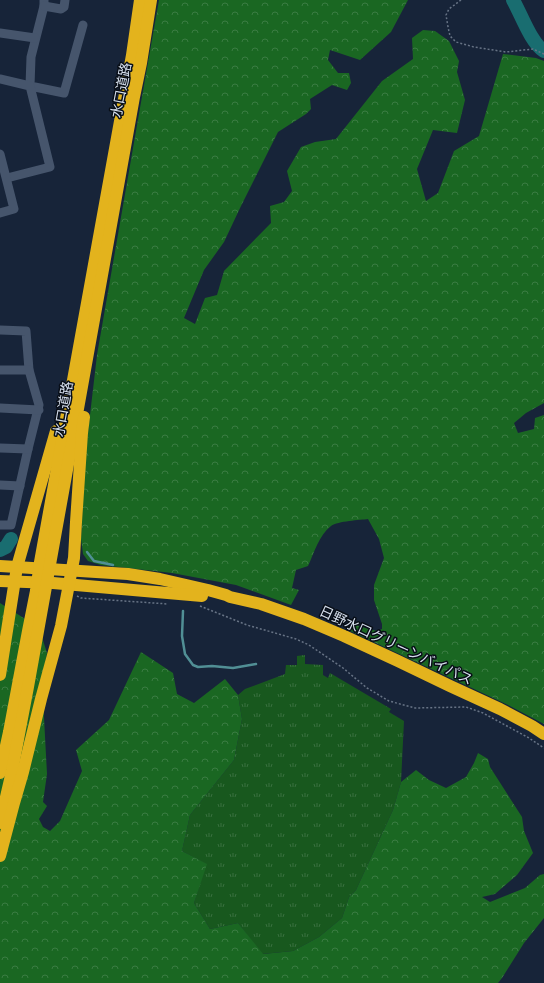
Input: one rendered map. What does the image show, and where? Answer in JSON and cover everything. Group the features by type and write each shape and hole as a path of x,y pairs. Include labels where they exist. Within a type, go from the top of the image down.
{"highway":[{"name":"水口道路","path":"0,823 12,771 74,374 132,55 140,0"},
{"name":"水口道路","path":"45,561 86,365 141,63 151,0"},
{"path":"0,856 61,626 72,571 82,432 88,395 89,374 86,365"},
{"path":"0,675 17,567 53,443 70,377 74,374"},
{"path":"75,545 81,561 97,572"},
{"name":"日野水口グリーンバイパス","path":"0,566 128,574 160,579 260,604 304,619 398,660 500,709 544,734"},
{"name":"日野水口グリーンバイパス","path":"0,581 53,583 226,598 230,597"},
{"name":"水口道路","path":"0,773 10,732 28,631 41,591"}],"street":[{"path":"7,178 50,167 30,86 30,57 44,3 61,9 64,7 65,0"},
{"path":"0,79 64,93 83,25"},
{"path":"0,33 35,38"},
{"path":"0,154 14,209 0,213"},
{"path":"0,330 26,331 29,370 39,405 11,525 0,525"},
{"path":"0,370 29,370"},
{"path":"0,408 39,410"},
{"path":"0,448 28,449"},
{"path":"0,485 20,486"}],"path":[{"path":"461,0 449,9 446,15 450,36 456,42 474,47 506,52 533,49 544,54"},
{"path":"69,585 76,596 81,598 175,604"},
{"path":"198,606 247,625 296,639 309,645 343,668 367,688 389,701 415,708 466,707 483,713 529,738 544,748"}],"green space":[{"path":"159,0 408,0 391,32 360,60 330,50 328,60 338,73 349,73 351,83 347,90 332,85 310,99 311,109 306,114 278,132 224,242 204,270 184,318 195,324 205,298 217,295 224,271 271,223 270,206 284,202 292,191 287,171 301,147 315,142 336,139 382,81 413,59 412,38 423,30 435,31 449,41 459,61 457,72 465,100 457,133 433,130 417,169 426,201 438,193 454,151 479,136 503,54 536,58 544,61 544,403 526,413 514,423 518,433 534,429 535,418 544,415 544,724 506,704 346,629 356,625 377,631 382,629 382,624 374,600 374,585 384,558 379,539 368,519 334,524 323,534 308,566 296,570 292,588 299,590 291,605 236,585 172,573 101,565 88,561 83,554 81,539 85,458 97,355"},
{"path":"0,603 30,622 40,631 47,653 42,680 47,774 43,802 47,806 39,819 43,827 50,831 60,821 82,771 76,750 109,720 141,652 173,673 177,694 194,703 225,679 238,695 242,719 234,760 190,815 182,851 207,864 194,903 210,929 238,923 263,954 293,951 319,937 342,918 349,897 356,890 393,810 401,782 416,770 429,780 446,788 466,777 478,753 488,759 490,767 522,817 524,831 533,853 517,875 495,894 482,897 490,902 525,888 540,875 544,874 544,918 524,943 498,983 0,983"},
{"path":"305,655 305,664 323,665 323,675 328,678 330,673 391,709 389,712 404,721 401,782 393,810 356,890 349,897 342,918 319,937 293,951 262,954 238,923 210,929 194,903 206,864 182,851 190,815 234,760 242,719 238,695 245,689 285,674 286,665 297,665 297,656"}],"waterway":[{"path":"513,0 535,42 544,51"},
{"path":"0,550 6,547 11,539"},
{"path":"87,552 94,561 113,565"},
{"path":"183,611 182,636 185,654 193,665 198,667 212,666 233,668 256,664"}]}
